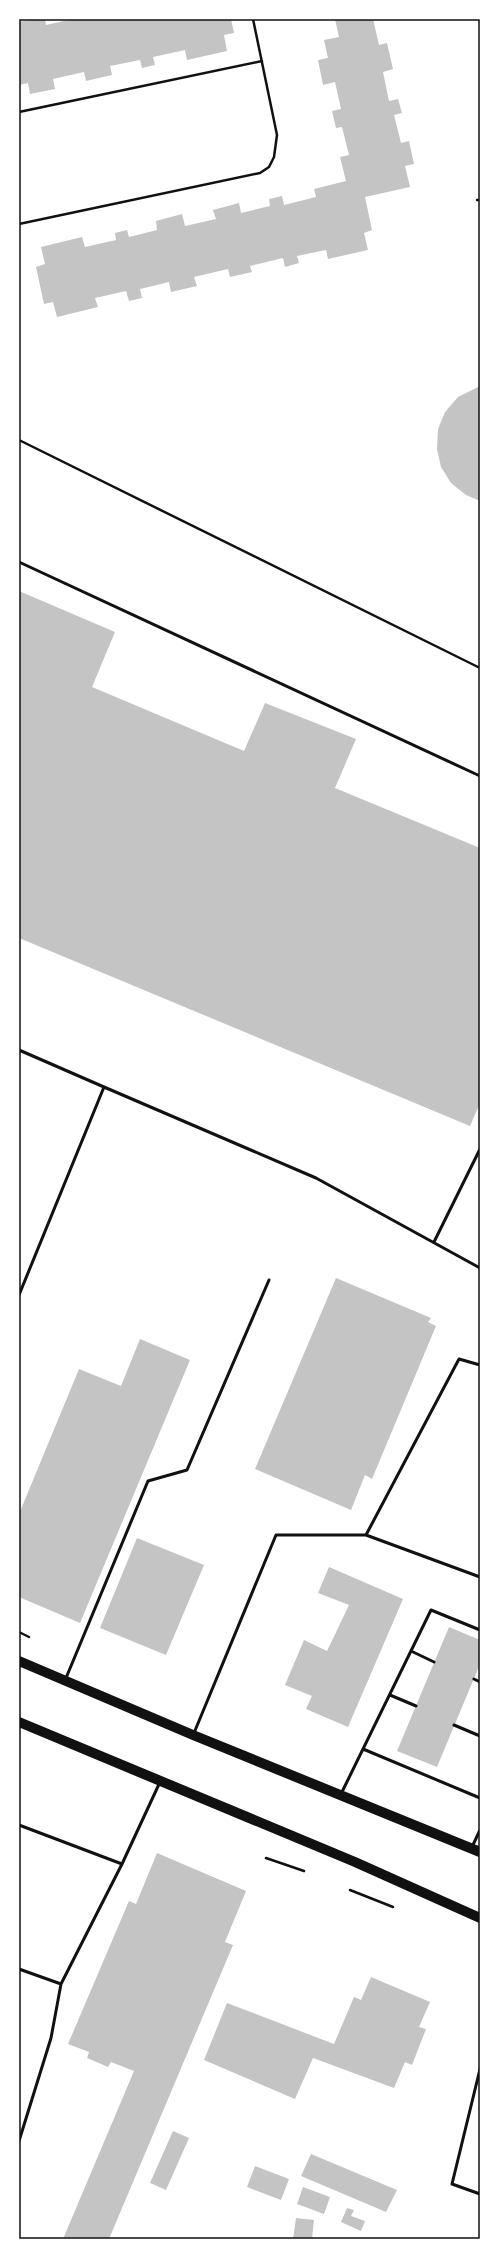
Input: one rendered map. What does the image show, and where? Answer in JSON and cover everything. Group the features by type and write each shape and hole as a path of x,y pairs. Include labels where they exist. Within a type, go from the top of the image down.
{"main road":[{"path":"19,1661 193,1735 476,1850"},
{"path":"19,1722 355,1862 480,1918"}],"lane":[{"path":"19,562 480,776"},
{"path":"19,1050 316,1178 480,1268"},
{"path":"19,1295 104,1087"},
{"path":"434,1242 480,1150"},
{"path":"65,1680 148,1481 187,1470 269,1280"},
{"path":"366,1535 459,1359 480,1365"},
{"path":"193,1735 276,1535 366,1535 480,1577"},
{"path":"341,1795 431,1610 480,1630"},
{"path":"411,1651 434,1662"},
{"path":"474,1679 480,1682"},
{"path":"390,1695 416,1706"},
{"path":"454,1724 480,1736"},
{"path":"363,1749 480,1798"},
{"path":"19,2141 51,2038 61,1984 122,1864 160,1781"},
{"path":"19,1825 122,1864"},
{"path":"476,1850 480,1830"},
{"path":"19,1969 61,1984"},
{"path":"480,2069 452,2184 480,2194"}],"path":[{"path":"19,224 260,174 269,167 274,157 277,135 253,19"},
{"path":"19,112 262,60"},
{"path":"19,440 480,668"},
{"path":"266,1858 304,1871"}],"building":[{"path":"33,19 45,19 46,25 73,19 231,19 234,33 224,35 227,51 187,60 185,50 153,57 155,65 142,68 140,60 110,66 112,75 86,81 84,72 53,79 55,89 30,94 28,83 19,85 19,22"},
{"path":"335,19 373,19 379,45 387,43 393,69 383,72 389,101 398,99 402,113 394,115 401,143 409,141 414,164 405,166 410,187 365,197 372,230 364,233 368,250 328,259 326,250 297,256 299,263 285,267 283,258 250,266 252,272 230,277 228,269 194,277 197,286 171,292 169,282 140,289 142,298 129,301 126,291 95,298 98,307 57,317 53,302 44,304 36,267 45,264 41,247 82,237 85,247 116,240 115,233 127,230 129,237 157,230 156,221 182,214 185,226 216,219 213,210 239,203 241,213 270,206 269,199 282,196 284,205 316,197 314,189 346,181 340,157 349,155 342,127 336,128 332,111 341,109 335,82 323,85 318,60 328,58 324,40 339,37"},
{"path":"480,386 480,501 466,495 451,483 441,467 437,449 438,429 445,412 458,397"},
{"path":"19,591 115,632 92,687 244,751 265,703 356,739 335,788 480,848 480,1103 470,1126 19,938"},
{"path":"336,1278 431,1318 428,1322 436,1326 372,1479 365,1475 351,1510 255,1469"},
{"path":"140,1339 190,1360 80,1623 19,1597 19,1514 79,1369 121,1386"},
{"path":"137,1538 204,1565 166,1655 100,1628"},
{"path":"329,1567 403,1599 348,1727 306,1709 312,1696 285,1685 304,1640 327,1651 349,1605 318,1593"},
{"path":"449,1627 480,1640 480,1664 437,1767 397,1751"},
{"path":"157,1853 246,1891 225,1942 233,1945 109,2239 63,2239 134,2071 111,2062 108,2067 87,2058 89,2052 68,2044 129,1901 136,1904"},
{"path":"371,1977 430,2002 419,2027 426,2029 412,2065 405,2062 394,2088 313,2058 295,2099 204,2060 227,2003 334,2044 354,1997 361,2000"},
{"path":"173,2131 189,2138 166,2190 150,2183"},
{"path":"311,2154 397,2190 386,2212 301,2176"},
{"path":"255,2166 289,2179 281,2200 247,2187"},
{"path":"303,2187 330,2197 324,2214 297,2204"},
{"path":"347,2208 354,2210 351,2216 365,2221 361,2231 341,2222"},
{"path":"296,2218 314,2220 312,2239 293,2239"}]}
